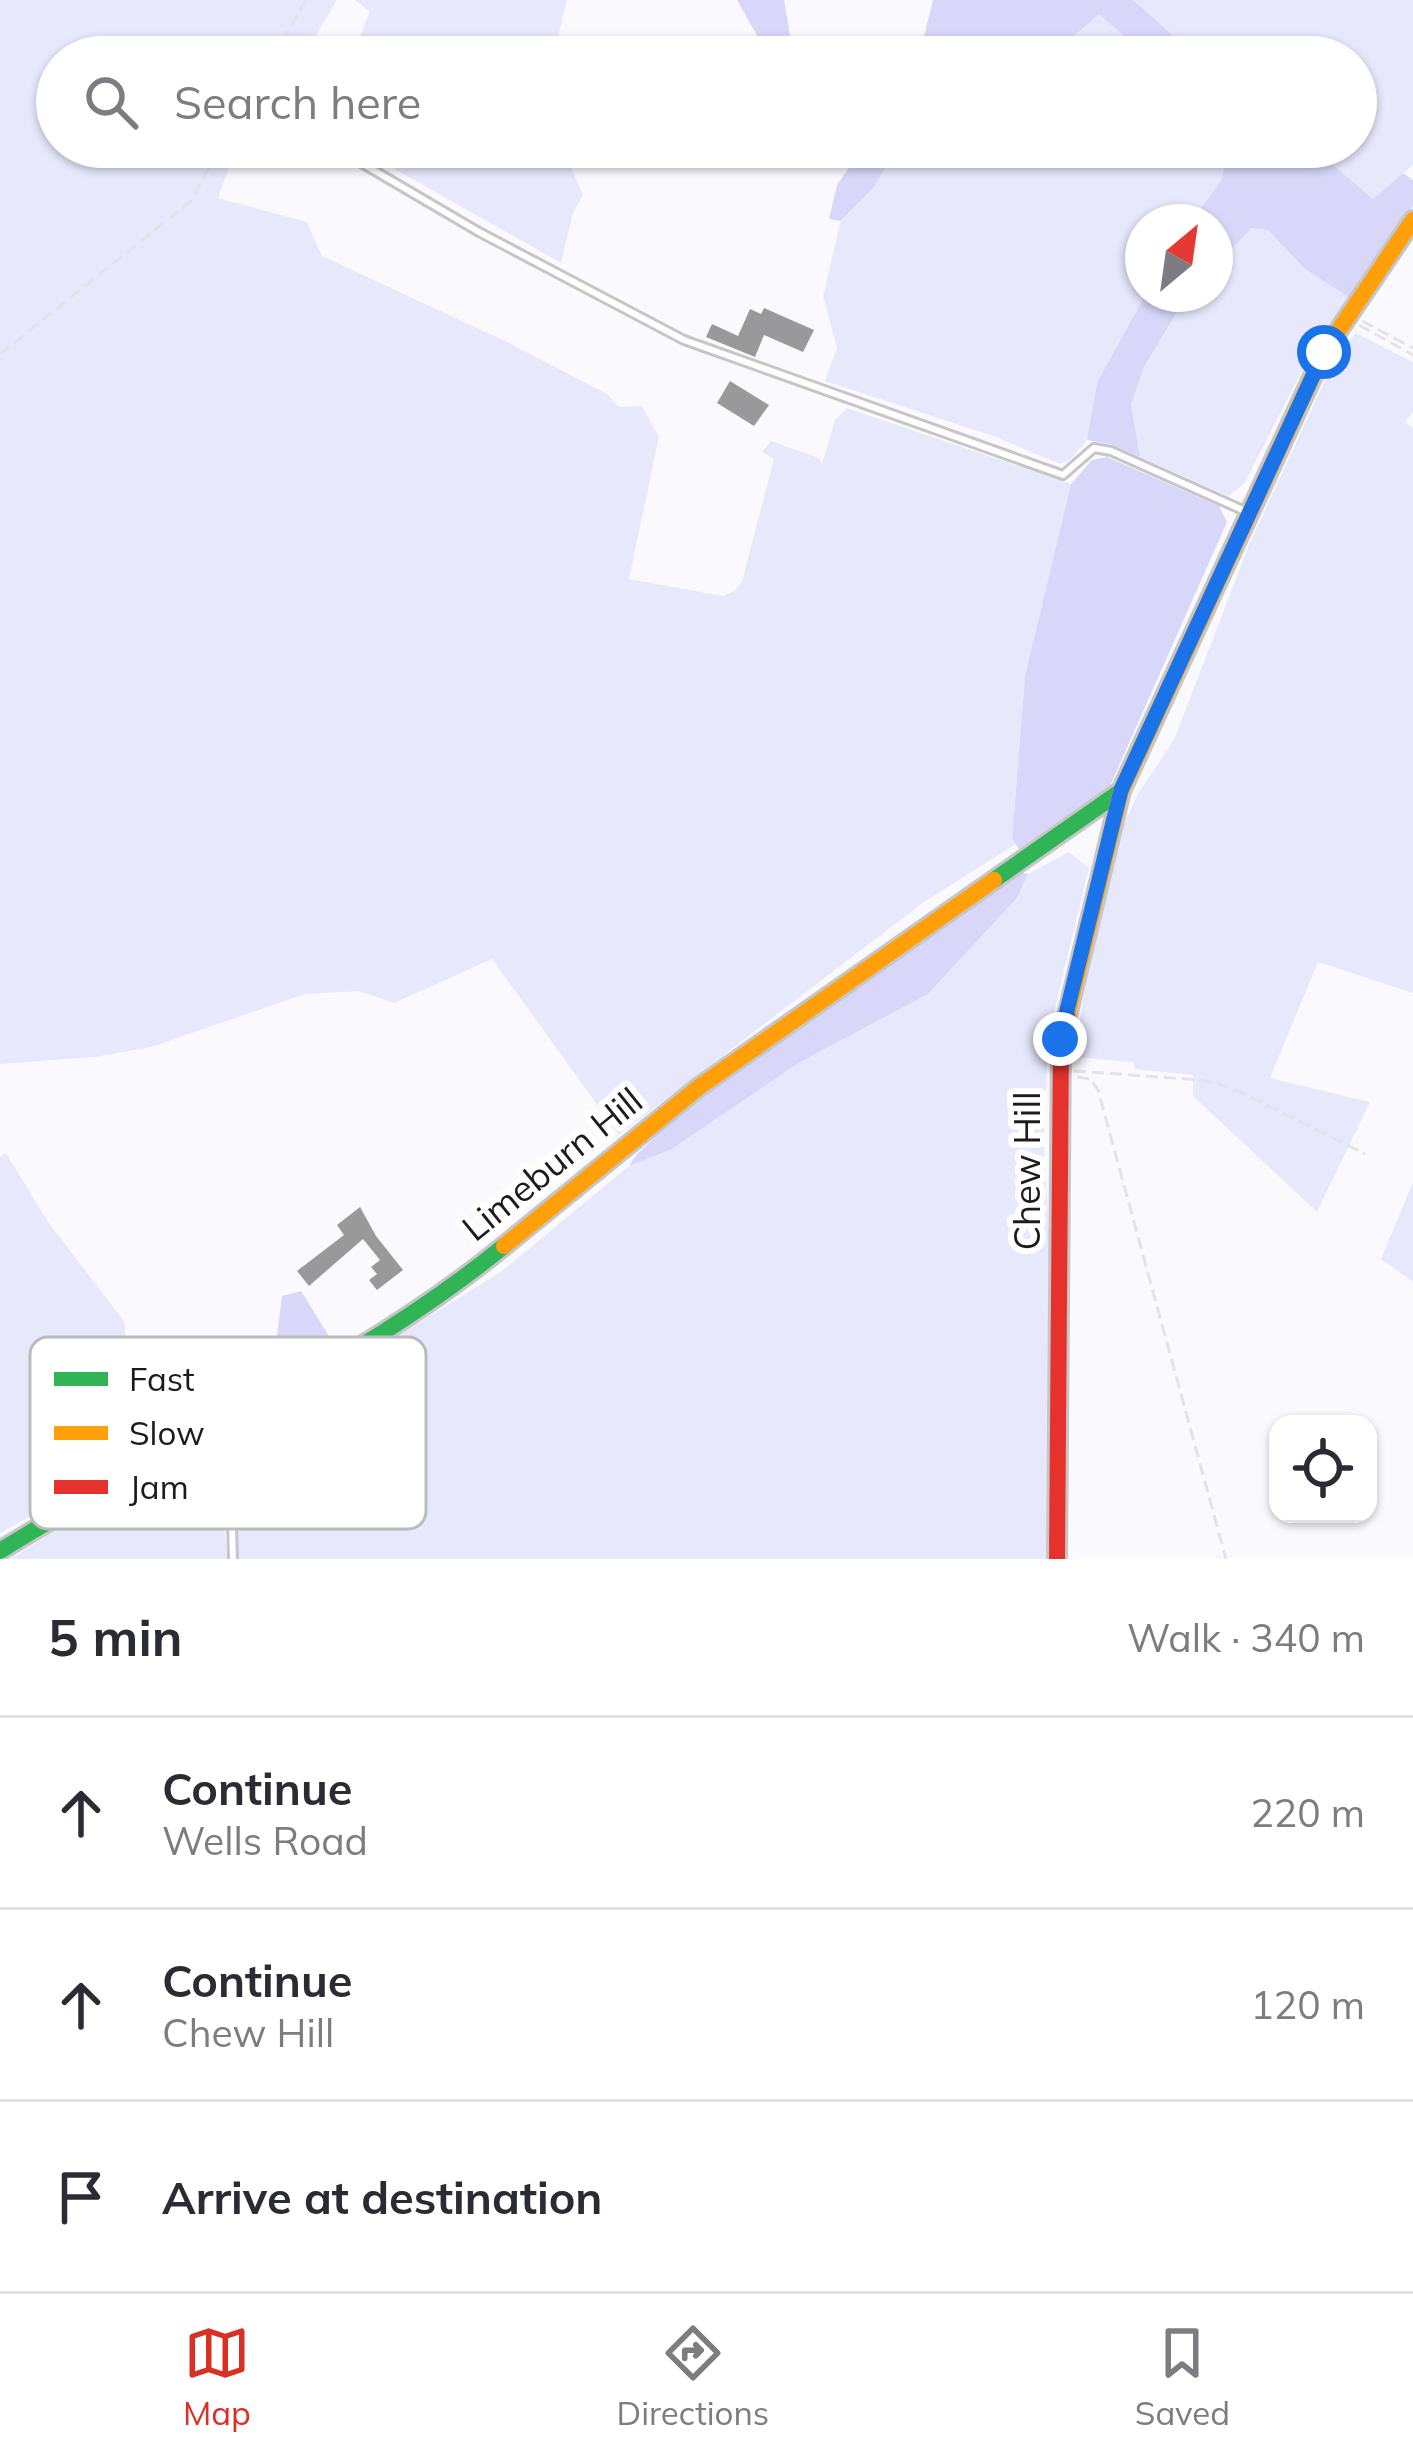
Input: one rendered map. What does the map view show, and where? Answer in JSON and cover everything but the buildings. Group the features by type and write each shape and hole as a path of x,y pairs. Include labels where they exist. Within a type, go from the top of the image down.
{"street":[{"name":"Chew Hill","path":"1057,1559 1060,1039 1121,790 1324,352 1413,220"},
{"name":"Limeburn Hill","path":"372,1337 451,1289 699,1087 1121,790"},
{"name":"Limeburn Hill","path":"0,1551 39,1529"}],"lane":[{"path":"370,168 479,232 717,354 1063,475 1094,448 1111,451 1248,512"},
{"path":"232,1529 233,1559"}],"path":[{"path":"285,36 306,0"},
{"path":"0,354 190,202 209,168"},
{"path":"1348,316 1413,352"},
{"path":"1060,1073 1202,1080 1232,1088 1365,1154"},
{"path":"1060,1073 1091,1078 1098,1090 1226,1559"}],"shaded area":[{"path":"0,0 337,0 316,36 36,36 36,168 229,168 218,198 307,222 322,256 505,341 607,394 619,407 642,406 659,437 629,579 723,596 734,591 742,581 774,459 762,452 771,441 819,458 822,464 835,420 847,408 1071,484 1025,676 1012,839 1016,844 924,902 619,1135 492,959 394,1003 359,991 305,994 151,1047 95,1057 0,1064"},
{"path":"355,0 567,0 558,36 360,36 370,12"},
{"path":"737,0 784,0 790,36 757,36"},
{"path":"933,0 1133,0 1174,36 1124,36 1099,14 1074,36 924,36"},
{"path":"1133,0 1413,0 1413,165 1373,199 1337,168 1377,168 1377,36 1174,36"},
{"path":"1099,13 1125,36 1073,36"},
{"path":"393,168 571,168 583,195 573,213 561,263"},
{"path":"849,168 885,168 874,187 841,221 829,219 837,185"},
{"path":"885,168 1225,168 1224,178 1204,204 1125,204 1125,312 1136,312 1097,382 1087,440 1070,460 1060,464 996,437 825,381 837,348 823,296 841,221 874,187"},
{"path":"1224,168 1337,168 1373,199 1403,173 1413,180 1413,206 1350,298 1305,269 1268,230 1252,228 1233,248 1233,204 1204,204 1223,178"},
{"path":"1252,228 1269,230 1305,269 1350,298 1322,332 1244,484 1228,496 1140,457 1131,406 1144,367 1177,312 1233,312 1233,248"},
{"path":"1136,312 1177,312 1144,367 1131,405 1140,457 1087,440 1097,382"},
{"path":"1356,333 1413,362 1413,412 1405,422 1413,428 1413,993 1318,962 1270,1078 1370,1102 1317,1212 1193,1096 1193,1075 1135,1069 1133,1062 1074,1057 1121,830 1139,792 1174,740 1249,545 1337,354"},
{"path":"1107,457 1219,506 1227,522 1110,786 1019,849 1012,839 1025,676 1071,484 1092,460"},
{"path":"1069,852 1089,868 1048,1037 1044,1147 1051,1265 1050,1559 237,1559 236,1529 426,1529 426,1337 396,1337 502,1271 629,1166 672,1149 797,1064 928,994 1017,898 1028,874"},
{"path":"1019,872 1028,874 1017,898 928,994 797,1064 672,1149 629,1166 705,1091"},
{"path":"6,1153 48,1222 124,1321 126,1337 30,1337 30,1516 0,1533 0,1157"},
{"path":"1413,1182 1413,1282 1381,1259"},
{"path":"301,1291 330,1337 277,1337 282,1296"},
{"path":"57,1529 224,1529 227,1559 11,1559"}],"traffic: fast":[{"path":"994,880 1121,791"},
{"path":"376,1337 504,1246"},
{"path":"0,1551 36,1529"}],"traffic: slow":[{"path":"1067,1016 1121,791 1324,352 1413,220"},
{"path":"504,1246 699,1087 994,880"}],"traffic: jam":[{"path":"1057,1559 1061,1039 1067,1016"}],"route":[{"path":"1060,1039 1121,790 1324,352"}]}
